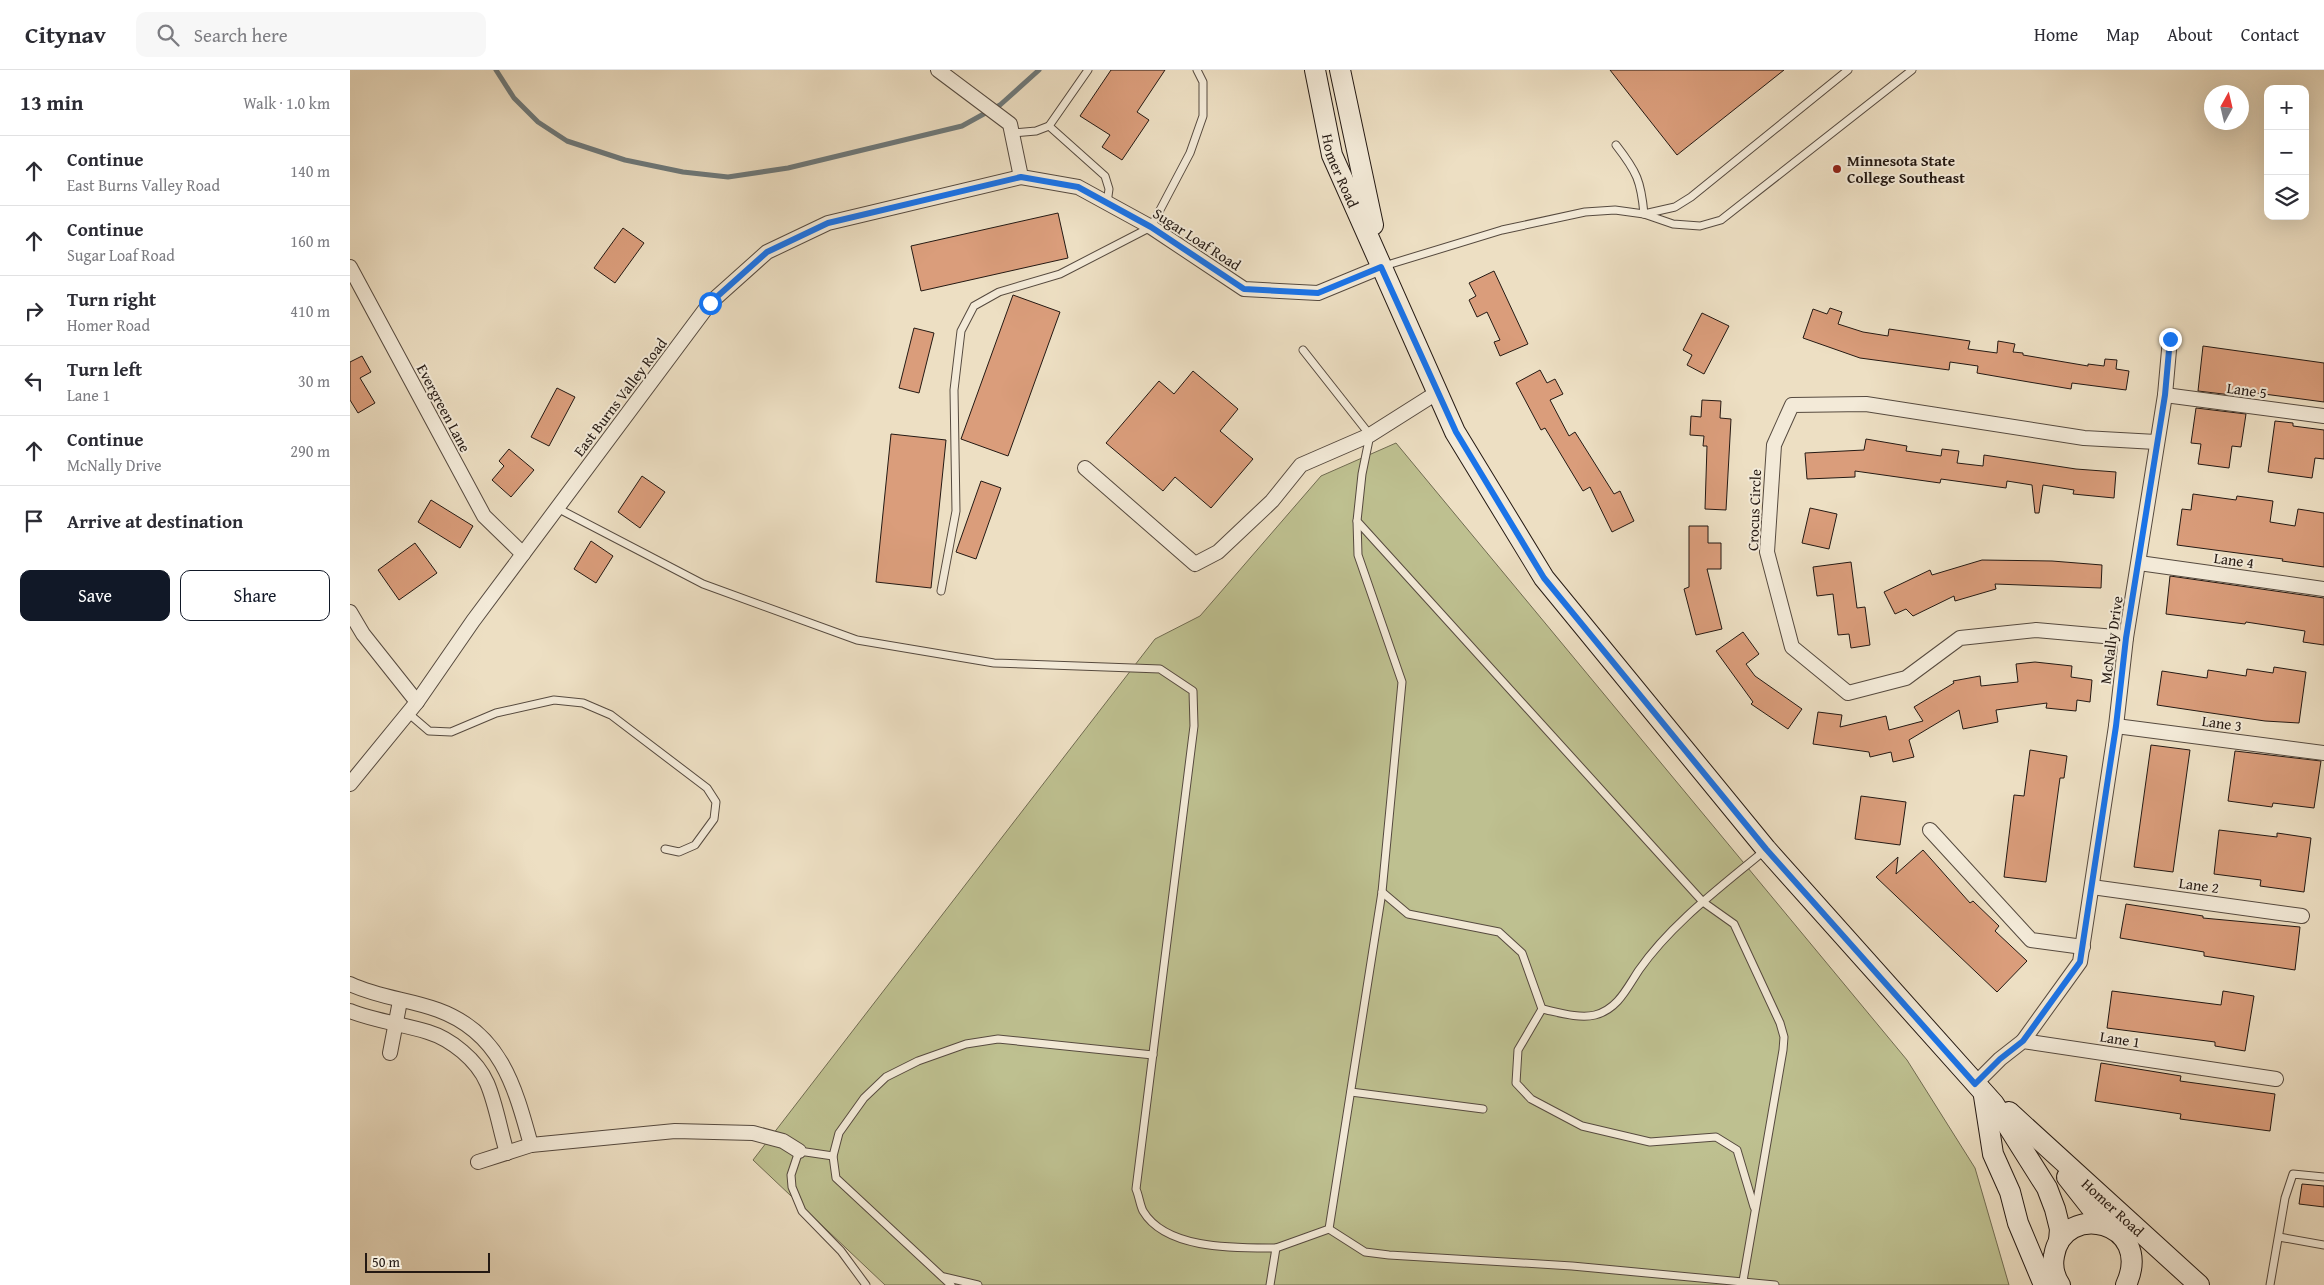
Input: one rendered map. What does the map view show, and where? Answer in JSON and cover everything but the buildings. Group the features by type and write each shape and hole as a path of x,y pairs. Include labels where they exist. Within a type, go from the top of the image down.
{"street":[{"path":"938,70 957,83 1011,128 1021,177"},
{"name":"Homer Road","path":"1315,70 1332,155 1381,267 1456,432 1544,578 1766,849 1979,1088 2047,1188 2060,1229 2059,1241 2053,1262 2055,1284"},
{"name":"Homer Road","path":"1340,70 1381,267"},
{"name":"Sugar Loaf Road","path":"1021,177 1078,187 1151,227 1244,289 1318,293 1381,267"},
{"name":"East Burns Valley Road","path":"350,784 417,702 523,554 710,303 767,252 828,223 1021,177"},
{"name":"Evergreen Lane","path":"350,267 484,516 523,554"},
{"name":"McNally Drive","path":"2023,1041 2080,962 2116,726 2126,638 2165,395 2170,339"},
{"path":"1085,468 1195,564 1218,552 1272,502 1300,465 1370,435 1438,392"},
{"name":"Lane 5","path":"2165,395 2324,416"},
{"name":"Crocus Circle","path":"2126,638 2036,630 1960,638 1906,678 1848,693 1792,646 1767,552 1774,445 1792,404 1866,404 2084,438 2156,442"},
{"name":"Lane 4","path":"2139,563 2324,588"},
{"path":"350,612 363,634 417,702"},
{"name":"Lane 3","path":"2116,726 2324,753"},
{"path":"1930,830 2031,940 2083,947"},
{"name":"Lane 2","path":"2092,886 2302,916"},
{"path":"350,984 365,991 400,1002 437,1010 466,1023 478,1033 507,1070 517,1093 531,1145"},
{"path":"390,1053 400,1002"},
{"path":"350,1011 428,1032 446,1039 465,1054 487,1083 507,1153"},
{"path":"2023,1041 2000,1059 1979,1088 1993,1154 2010,1192 2018,1223 2055,1284"},
{"name":"Lane 1","path":"2023,1041 2276,1079"},
{"name":"Homer Road","path":"1979,1088 2018,1119 2104,1224 2119,1232 2124,1238 2133,1260 2132,1273 2126,1285"},
{"name":"Homer Road","path":"2028,1130 2071,1166 2198,1285"},
{"path":"478,1162 531,1145 676,1131 753,1133 783,1141 799,1151"},
{"name":"Homer Road","path":"2059,1241 2068,1231 2079,1225 2104,1224"},
{"name":"Homer Road","path":"2124,1238 2191,1285"}],"lane":[{"path":"1011,128 1036,131 1049,126 1088,70"},
{"path":"940,591 956,511 954,390 960,331 974,306 999,292 1060,274 1151,227 1190,152 1203,116 1203,82 1197,70"},
{"path":"1644,214 1675,207 1691,197 1848,70"},
{"path":"1381,267 1502,230 1585,212 1615,210 1644,214 1673,224 1700,226 1721,220 1912,70"},
{"path":"1049,126 1105,176 1109,188 1108,203"},
{"path":"1616,145 1632,165 1641,185 1644,214"},
{"path":"1303,350 1370,435 1362,474 1357,521 1358,555 1402,682 1382,892 1329,1229"},
{"path":"557,508 703,584 857,640 994,663 1160,669 1193,691 1194,726 1136,1189 1143,1211 1162,1231 1187,1242 1252,1248 1276,1248 1329,1229"},
{"path":"1357,521 1703,902 1734,924 1780,1023 1784,1037 1743,1281"},
{"path":"408,714 429,731 451,732 496,713 554,700 583,703 611,715 707,788 716,802 714,820 695,845 679,852 665,849"},
{"path":"1542,1010 1594,1016 1615,1005 1641,968 1670,934 1703,902 1766,849"},
{"path":"1382,892 1408,914 1499,932 1522,953 1542,1010"},
{"path":"1542,1010 1518,1050 1516,1083 1531,1099 1582,1126 1650,1142 1716,1137 1737,1150 1755,1210"},
{"path":"951,1285 836,1178 833,1156 839,1133 864,1098 886,1077 918,1061 966,1044 998,1039 1153,1055"},
{"path":"1351,1092 1483,1109"},
{"path":"833,1156 799,1151 791,1175 792,1187 802,1211 841,1251 866,1285"},
{"path":"2270,1285 2285,1198 2293,1174 2324,1177"},
{"path":"1329,1229 1366,1252 1572,1266 1775,1285"},
{"path":"2279,1237 2324,1245"},
{"path":"1270,1285 1276,1248"},
{"path":"944,1277 978,1285"}],"green space":[{"path":"1396,443 1907,1060 1975,1168 2009,1285 885,1285 753,1160 1155,639 1200,616 1321,476"}],"waterway":[{"path":"496,70 514,98 538,122 567,141 625,160 683,172 728,177 788,168 962,126 1000,105 1039,70"}],"place":[{"name":"Minnesota State College Southeast","path":"1837,169"}],"route":[{"path":"710,303 767,252 828,223 1021,177 1078,187 1151,227 1244,289 1318,293 1381,267 1456,432 1544,578 1766,849 1975,1084 2000,1059 2023,1041 2080,962 2116,726 2126,638 2165,395 2170,339"}]}
